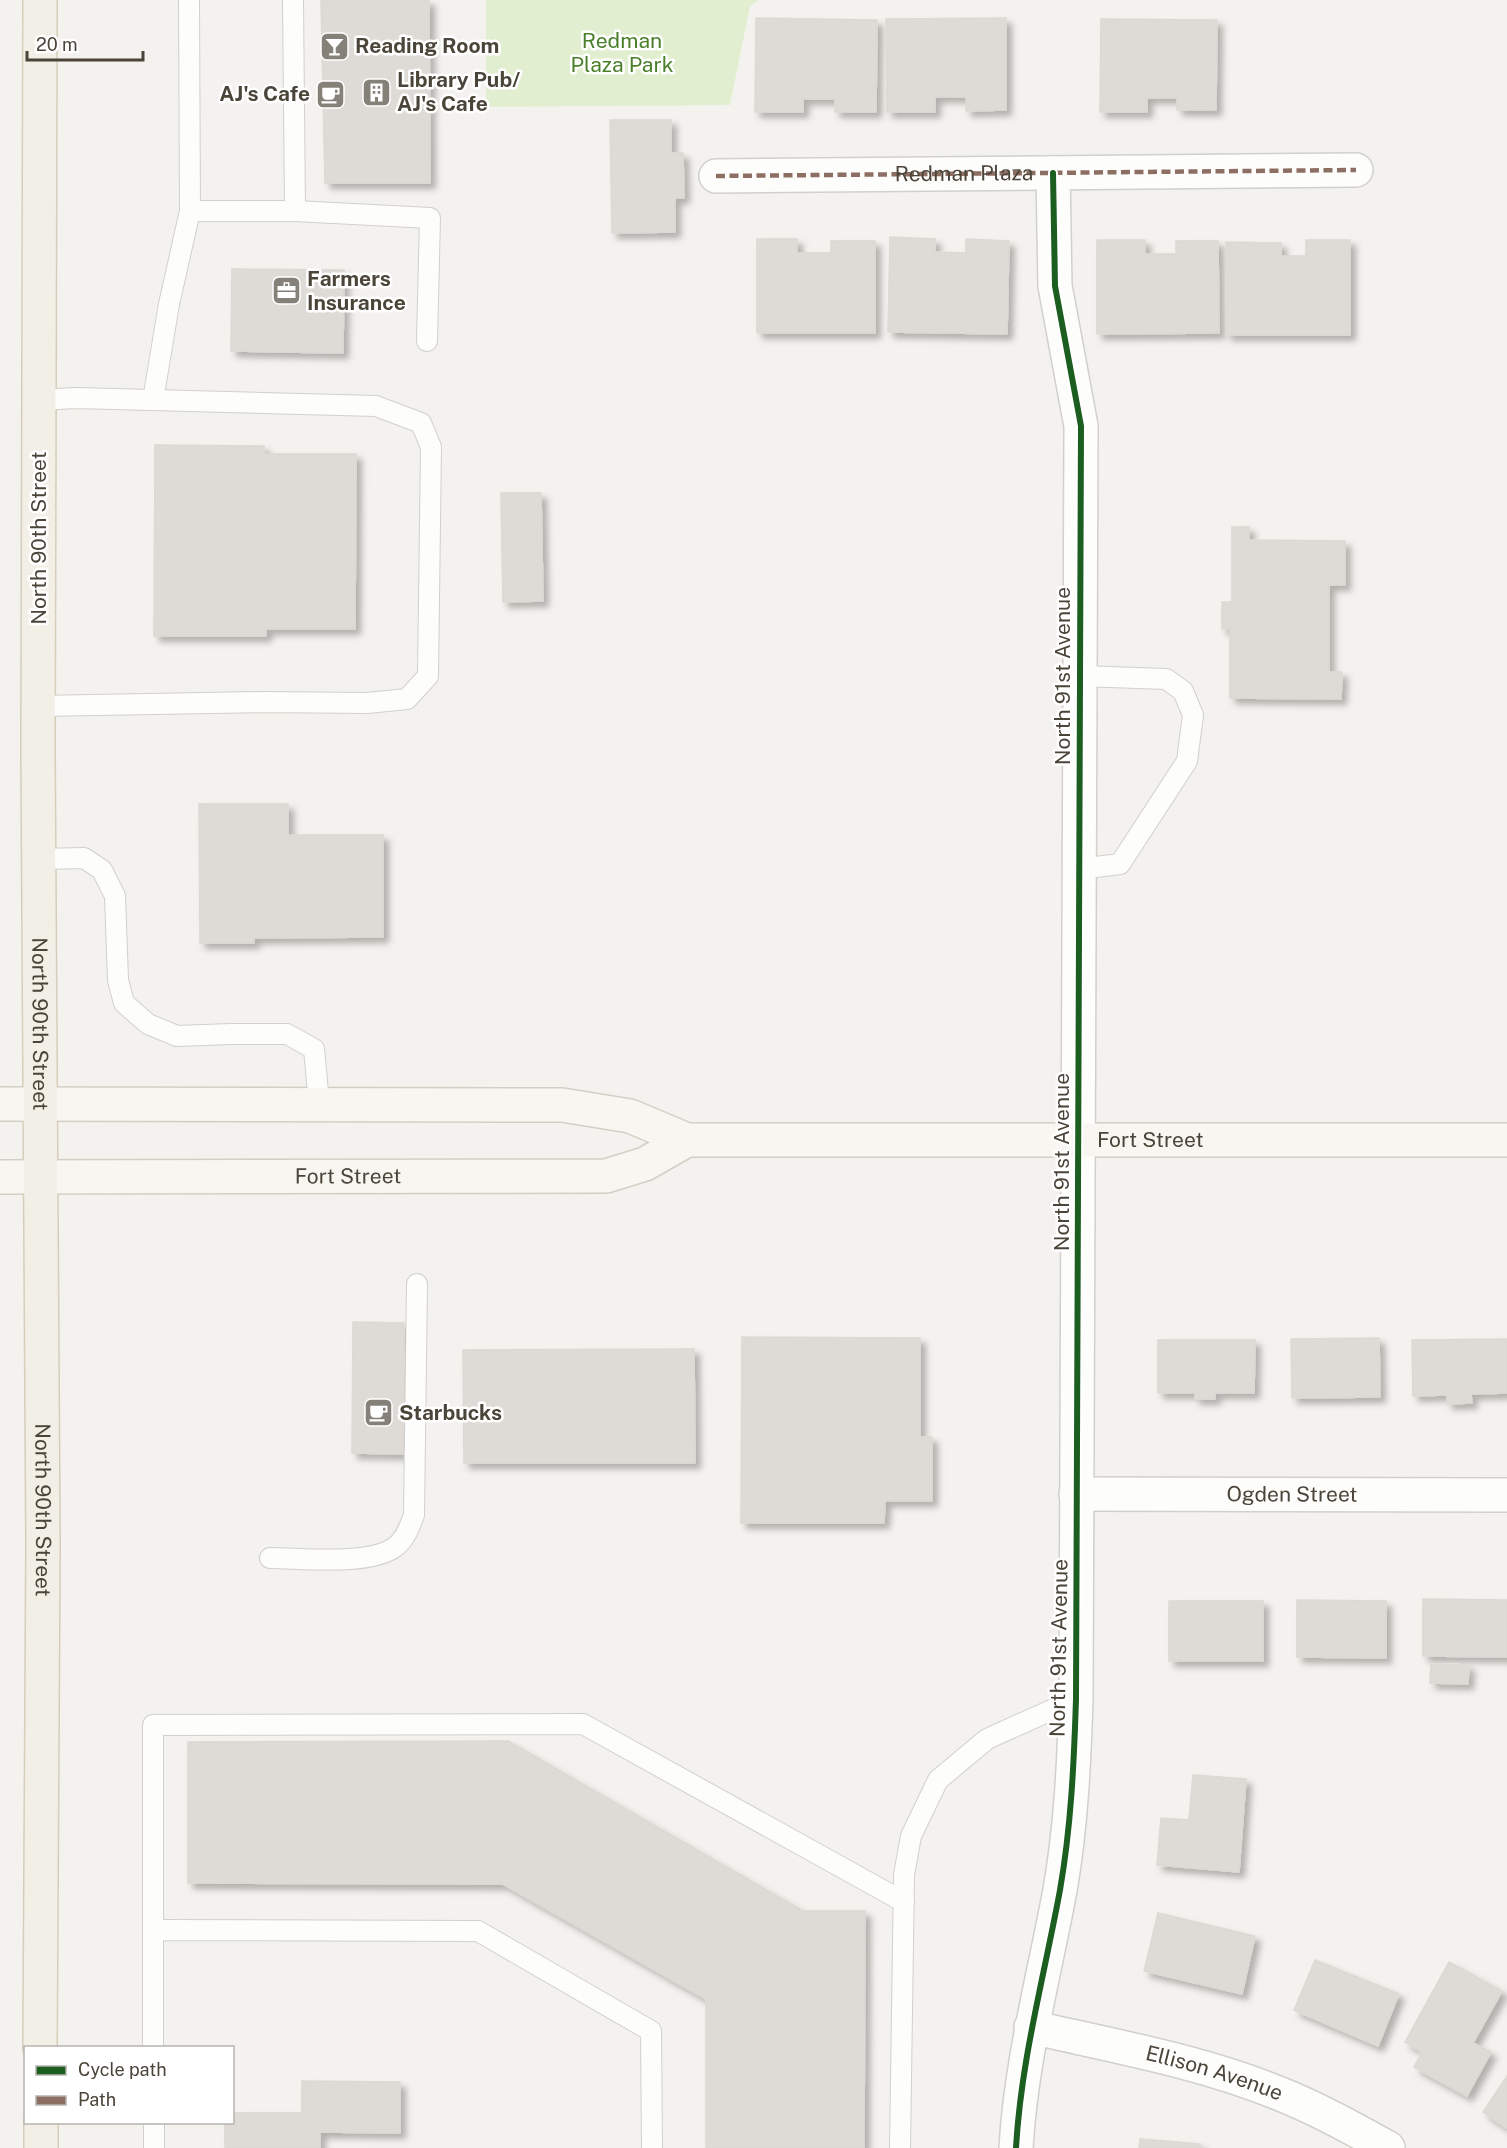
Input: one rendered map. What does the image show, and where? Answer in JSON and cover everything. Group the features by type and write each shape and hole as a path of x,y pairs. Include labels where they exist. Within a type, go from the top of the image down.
{"main road":[{"name":"North 90th Street","path":"40,0 38,706 43,1545 40,2046"},
{"name":"Fort Street","path":"0,1104 561,1105 630,1116 687,1140 1507,1140"},
{"name":"Fort Street","path":"0,1178 606,1176 645,1164 687,1140"},
{"path":"40,2124 40,2148"}],"street":[{"name":"Redman Plaza","path":"716,176 1356,170"},
{"name":"North 91st Avenue","path":"1016,2148 1024,2063 1060,1889 1072,1789 1076,1699 1081,426 1055,286 1053,173"},
{"name":"Ogden Street","path":"1076,1494 1507,1496"},
{"name":"Ellison Avenue","path":"1031,2026 1214,2070 1279,2093 1341,2122 1388,2148"}],"lane":[{"path":"153,400 168,304 190,211 189,0"},
{"path":"292,0 295,211"},
{"path":"190,211 295,211 430,218 427,340"},
{"path":"38,706 263,702 367,703 406,699 428,676 431,447 421,423 376,406 76,398 39,400"},
{"path":"1079,869 1120,864 1187,761 1193,715 1183,691 1166,679 1080,676"},
{"path":"39,859 84,858 102,870 115,896 118,980 124,1004 136,1016 148,1024 177,1036 287,1034 314,1049 319,1103"},
{"path":"270,1558 324,1559 376,1556 396,1547 406,1533 414,1515 417,1284"},
{"path":"900,2148 903,1902 904,1875 911,1836 938,1780 987,1738 1076,1699"},
{"path":"153,2046 153,1725 583,1724 903,1902"},
{"path":"153,1930 478,1931 651,2031 652,2148"},
{"path":"154,2124 154,2148"}],"green space":[{"name":"Redman Plaza Park","path":"486,0 758,0 750,6 730,105 486,107"}],"building":[{"name":"Library Pub/ AJ's Cafe","path":"321,0 429,0 430,183 325,183"},
{"path":"756,18 877,20 876,112 835,112 835,99 803,99 803,112 755,112"},
{"path":"1006,18 1006,110 966,111 966,97 935,97 935,112 887,112 886,19"},
{"path":"1101,19 1217,20 1216,110 1177,110 1177,98 1147,98 1147,112 1100,112"},
{"path":"610,120 671,120 671,153 683,153 684,198 675,198 675,232 612,233"},
{"path":"890,237 935,239 935,252 966,253 966,239 1009,241 1007,334 888,332"},
{"path":"757,239 797,239 797,253 831,253 831,241 875,241 875,333 757,333"},
{"path":"1097,240 1145,240 1145,254 1176,254 1176,241 1218,241 1219,333 1097,334"},
{"path":"1306,240 1350,240 1350,335 1226,335 1226,242 1281,243 1281,256 1306,256"},
{"path":"232,269 344,270 343,353 231,351"},
{"path":"155,445 264,446 264,454 356,454 355,629 266,629 266,636 154,636"},
{"path":"501,493 541,493 543,601 503,602"},
{"path":"1232,527 1249,527 1249,540 1345,541 1345,585 1329,585 1329,672 1342,672 1341,699 1230,698 1230,629 1222,629 1222,602 1232,602"},
{"path":"199,804 288,804 288,835 383,835 383,937 254,938 254,943 200,943"},
{"name":"Starbucks","path":"353,1322 404,1323 404,1353 414,1353 413,1372 404,1372 403,1454 352,1453"},
{"path":"742,1337 920,1338 920,1437 932,1437 932,1501 885,1501 884,1523 741,1523"},
{"path":"1379,1338 1380,1397 1292,1398 1291,1339"},
{"path":"1507,1339 1507,1393 1471,1394 1472,1403 1447,1404 1447,1395 1413,1396 1412,1340"},
{"path":"1158,1340 1255,1340 1254,1393 1215,1393 1215,1399 1195,1399 1195,1393 1158,1393"},
{"path":"694,1349 695,1463 464,1463 463,1350"},
{"path":"1423,1599 1507,1600 1507,1657 1423,1656"},
{"path":"1297,1600 1386,1601 1386,1658 1297,1657"},
{"path":"1169,1601 1263,1601 1263,1661 1169,1661"},
{"path":"1431,1664 1469,1665 1468,1684 1430,1683"},
{"path":"508,1741 803,1911 865,1911 864,2148 706,2148 706,1999 503,1884 188,1883 188,1742"},
{"path":"1193,1775 1246,1779 1239,1872 1157,1865 1161,1818 1189,1820"},
{"path":"1158,1913 1255,1936 1242,1994 1144,1971"},
{"path":"1315,1960 1399,1994 1378,2046 1294,2010"},
{"path":"1449,1962 1502,1991 1473,2043 1491,2052 1467,2096 1414,2067 1422,2052 1405,2042"},
{"path":"1507,2076 1507,2128 1483,2112"},
{"path":"302,2081 400,2082 400,2133 320,2132 320,2148 225,2148 225,2124 234,2124 234,2113 302,2113"},
{"path":"1140,2139 1200,2144 1200,2148 1139,2148"}],"marked path":[{"path":"716,176 1356,170"}],"cycle path":[{"path":"1016,2148 1028,2051 1064,1866 1071,1795 1076,1699 1081,426 1055,286 1053,173"}],"place":[{"name":"Reading Room","path":"334,46"},
{"name":"Library Pub/ AJ's Cafe","path":"376,92"},
{"name":"AJ's Cafe","path":"331,94"},
{"name":"Farmers Insurance","path":"286,291"},
{"name":"Starbucks","path":"378,1413"}]}
